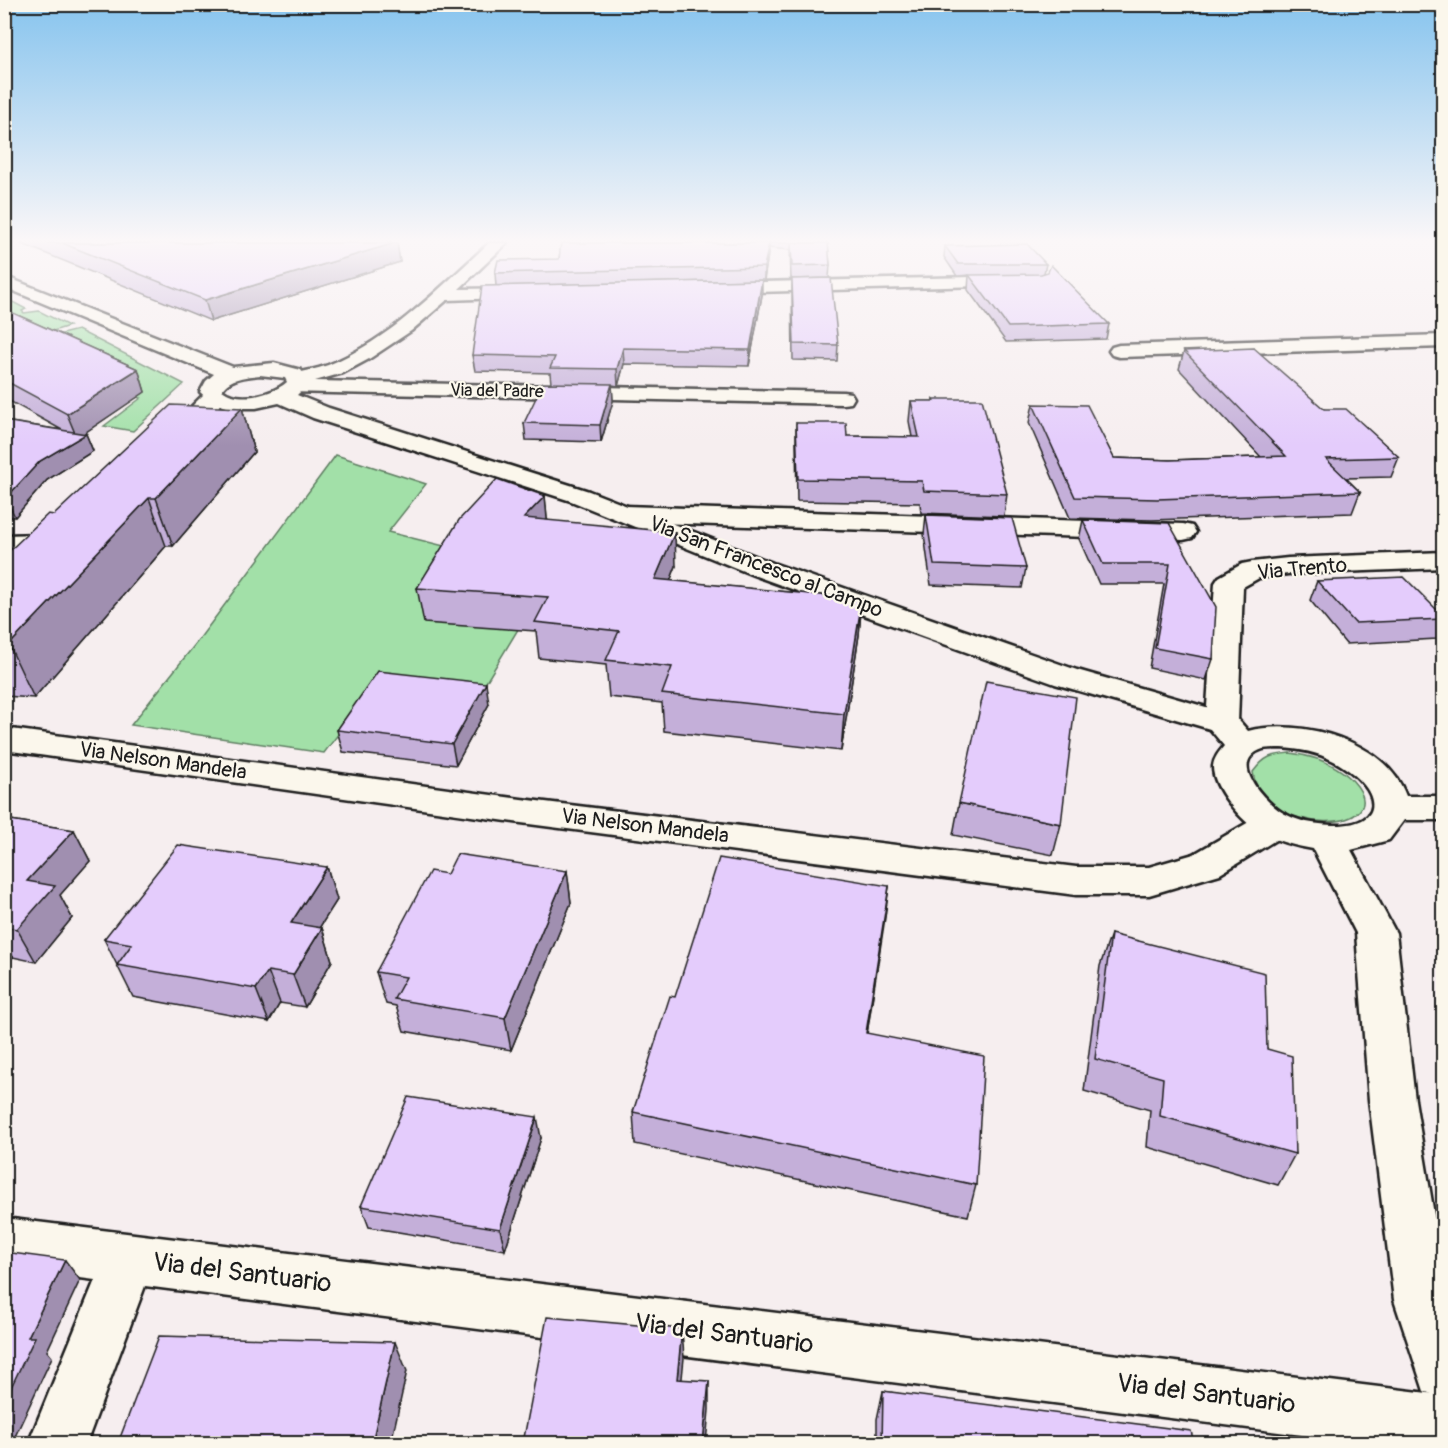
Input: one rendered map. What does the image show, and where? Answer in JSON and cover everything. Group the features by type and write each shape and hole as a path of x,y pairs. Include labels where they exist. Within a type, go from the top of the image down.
{"street":[{"path":"71,311 232,374"},
{"path":"232,374 215,383 211,392 224,399 258,401 339,368 395,335 424,311"},
{"path":"1119,351 1443,342"},
{"name":"Via San Francesco al Campo","path":"232,374 274,369 294,374 291,387 321,413 568,492 764,569 1232,735"},
{"name":"Via del Padre","path":"291,387 843,398"},
{"path":"156,451 224,399"},
{"path":"625,514 1183,532"},
{"path":"19,571 47,542 74,519"},
{"path":"4,543 47,542"},
{"name":"Via Trento","path":"1232,735 1229,583 1252,570 1288,566 1443,560"},
{"path":"1232,735 1258,739 1281,737 1329,746 1355,758 1375,774 1386,787 1392,808 1385,823 1374,832 1351,838 1326,838 1274,824 1246,802 1234,785 1230,768 1234,754 1232,735"},
{"name":"Via Nelson Mandela","path":"4,739 521,811 1076,881 1149,881 1207,864 1274,824"},
{"path":"1392,808 1443,808"},
{"path":"1326,838 1376,933 1392,1100 1421,1300 1443,1371"},
{"name":"Via del Santuario","path":"4,1243 1443,1424"},
{"path":"57,1443 129,1259"}],"green space":[{"path":"5,311 23,311 24,313 39,311 69,326 37,336 41,339 78,330 184,384 133,431 104,426 141,398 70,385 5,321"},
{"path":"336,455 426,484 388,532 552,573 482,689 379,680 324,753 131,725 197,642"},
{"path":"1290,753 1324,761 1339,769 1353,781 1363,799 1359,811 1345,819 1324,822 1301,818 1279,809 1262,794 1253,772 1269,757"}],"building":[{"path":"4,311 138,369 67,414 4,380"},
{"path":"478,311 757,311 750,350 623,348 617,369 550,368 555,357 472,355"},
{"path":"793,311 834,311 838,345 794,344"},
{"path":"996,311 1096,311 1109,324 1008,327"},
{"path":"1254,348 1324,409 1346,409 1399,457 1326,459 1360,492 1157,499 1075,497 1033,404 1087,405 1114,458 1170,460 1286,456 1184,351"},
{"path":"543,383 612,384 600,425 524,423"},
{"path":"933,399 982,399 1007,494 924,491 922,481 798,479 796,423 846,423 847,436 919,437 911,401 934,401"},
{"path":"171,405 242,408 156,498 149,498 9,645 4,645 4,556 48,514 54,515"},
{"path":"4,421 86,434 40,461 4,498"},
{"path":"497,479 545,496 524,518 675,532 655,579 862,599 844,714 662,694 672,667 606,660 619,631 535,622 548,597 417,588 459,520"},
{"path":"926,515 1012,518 1026,568 934,565"},
{"path":"1083,520 1169,523 1216,607 1213,659 1155,648 1170,564 1103,564"},
{"path":"1404,577 1443,616 1443,619 1355,623 1317,581"},
{"path":"378,671 486,683 452,744 337,730"},
{"path":"986,681 1076,697 1061,824 959,803"},
{"path":"4,819 74,830 27,881 55,886 17,929 4,927"},
{"path":"178,845 327,867 291,923 322,928 293,975 268,971 256,989 117,965 132,944 104,939"},
{"path":"457,854 567,871 505,1018 394,999 406,977 376,972 430,871 447,874"},
{"path":"719,858 889,886 866,1033 984,1056 976,1185 633,1112 670,996 675,997"},
{"path":"1111,934 1265,973 1267,1049 1292,1056 1295,1154 1160,1116 1163,1078 1095,1059"},
{"path":"408,1097 537,1117 500,1229 361,1206"},
{"path":"4,1252 65,1260 28,1337 35,1337 4,1402"},
{"path":"547,1317 682,1329 677,1379 709,1381 703,1443 523,1443"},
{"path":"159,1336 395,1342 372,1443 118,1443"},
{"path":"883,1391 1191,1431 1194,1443 882,1443"}]}
